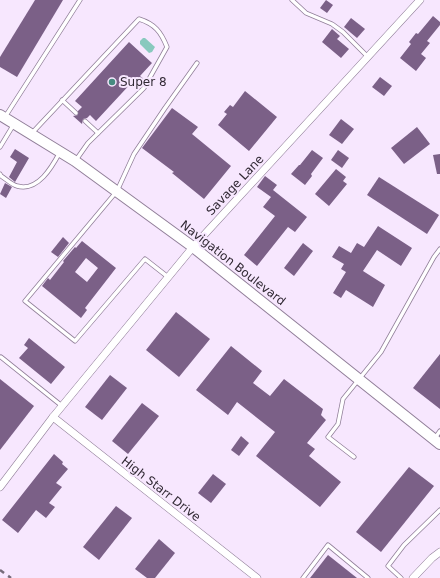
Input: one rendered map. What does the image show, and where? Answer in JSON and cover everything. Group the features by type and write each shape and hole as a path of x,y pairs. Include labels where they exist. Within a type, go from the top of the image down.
{"main road":[{"name":"Navigation Boulevard","path":"2,116 61,151 193,246 437,442"}],"street":[{"name":"Savage Lane","path":"0,487 52,417 193,246 420,0"},
{"name":"High Starr Drive","path":"52,417 257,578"},
{"path":"413,578 432,558 440,552"}],"lane":[{"path":"2,116 80,0"},
{"path":"292,0 310,15 332,24 343,32 368,57"},
{"path":"31,133 140,19 148,22 162,33 167,46 144,88 88,143 75,161"},
{"path":"168,277 145,259 75,341 25,300 117,191 134,154 197,64"},
{"path":"62,100 76,113"},
{"path":"85,120 98,133"},
{"path":"0,147 14,123"},
{"path":"0,174 16,186 29,186 43,178 52,167 61,151"},
{"path":"354,457 328,436 338,424 343,399 382,352 440,248"},
{"path":"1,357 62,406"},
{"path":"437,442 440,431"},
{"path":"401,578 388,566 404,545 440,510"},
{"path":"303,578 328,545 368,578"}],"shaded area":[{"path":"143,38 155,47 152,52 149,53 140,44 140,41"}],"building":[{"path":"35,0 63,0 17,77 0,67 0,57"},
{"path":"326,0 333,5 327,13 320,8"},
{"path":"433,16 440,22 440,25 427,41 430,43 421,54 426,58 416,71 400,58 411,44 409,42 416,33 418,34"},
{"path":"351,18 365,29 357,38 344,27"},
{"path":"332,29 340,36 337,39 349,49 341,58 322,42"},
{"name":"Super 8","path":"129,42 152,63 140,76 145,80 144,82 140,86 134,80 96,121 90,115 83,119 82,124 73,116 78,115 78,111 82,107 75,101"},
{"path":"380,77 392,86 384,96 372,87"},
{"path":"245,91 277,117 249,151 218,125 227,114 224,112 230,105 233,107"},
{"path":"172,108 198,127 192,134 231,166 204,199 172,173 174,172 142,148"},
{"path":"341,119 354,129 342,144 329,135"},
{"path":"417,127 430,144 404,164 391,148"},
{"path":"15,149 29,158 15,182 9,177 17,162 10,157"},
{"path":"312,150 323,158 305,185 291,174"},
{"path":"338,150 349,158 342,168 331,160"},
{"path":"440,154 440,174 437,174 433,155"},
{"path":"336,169 346,177 343,181 347,184 329,206 315,194"},
{"path":"265,176 277,185 273,190 307,217 295,232 288,227 257,266 244,255 275,216 263,207 271,197 257,187"},
{"path":"379,177 439,215 427,234 367,195"},
{"path":"5,183 12,187 6,198 0,194"},
{"path":"378,226 412,248 401,266 377,250 363,271 385,285 373,307 346,290 341,298 333,293 346,272 341,269 344,264 332,257 339,246 351,253 357,243 364,247"},
{"path":"63,237 69,243 58,257 51,252"},
{"path":"82,241 116,268 85,308 87,310 81,318 42,286 48,278 50,280 64,262 63,261 75,247 76,248","holes":["86,258 98,268 87,282 75,272"]},
{"path":"303,243 313,251 294,276 284,268"},
{"path":"176,312 210,339 179,377 146,350"},
{"path":"29,338 65,367 51,384 19,358 28,348 24,345"},
{"path":"231,346 262,371 253,383 270,396 284,379 323,409 321,415 326,420 307,443 315,449 309,456 341,482 320,507 256,456 275,432 237,402 228,415 196,390"},
{"path":"440,354 440,409 413,388"},
{"path":"110,375 127,388 102,420 85,407"},
{"path":"0,379 34,406 0,450"},
{"path":"142,403 159,416 128,454 112,441"},
{"path":"241,436 249,443 239,456 231,450"},
{"path":"54,454 68,469 56,483 62,487 49,503 55,507 46,518 36,510 18,533 2,520"},
{"path":"409,467 434,486 381,552 356,532"},
{"path":"213,474 226,484 211,503 198,493"},
{"path":"116,506 132,518 99,560 83,547"},
{"path":"159,539 175,553 155,578 147,578 135,569"},
{"path":"328,555 357,578 310,578"}],"railway":[{"path":"0,570 11,578"}],"place":[{"name":"Super 8","path":"112,82"}]}
